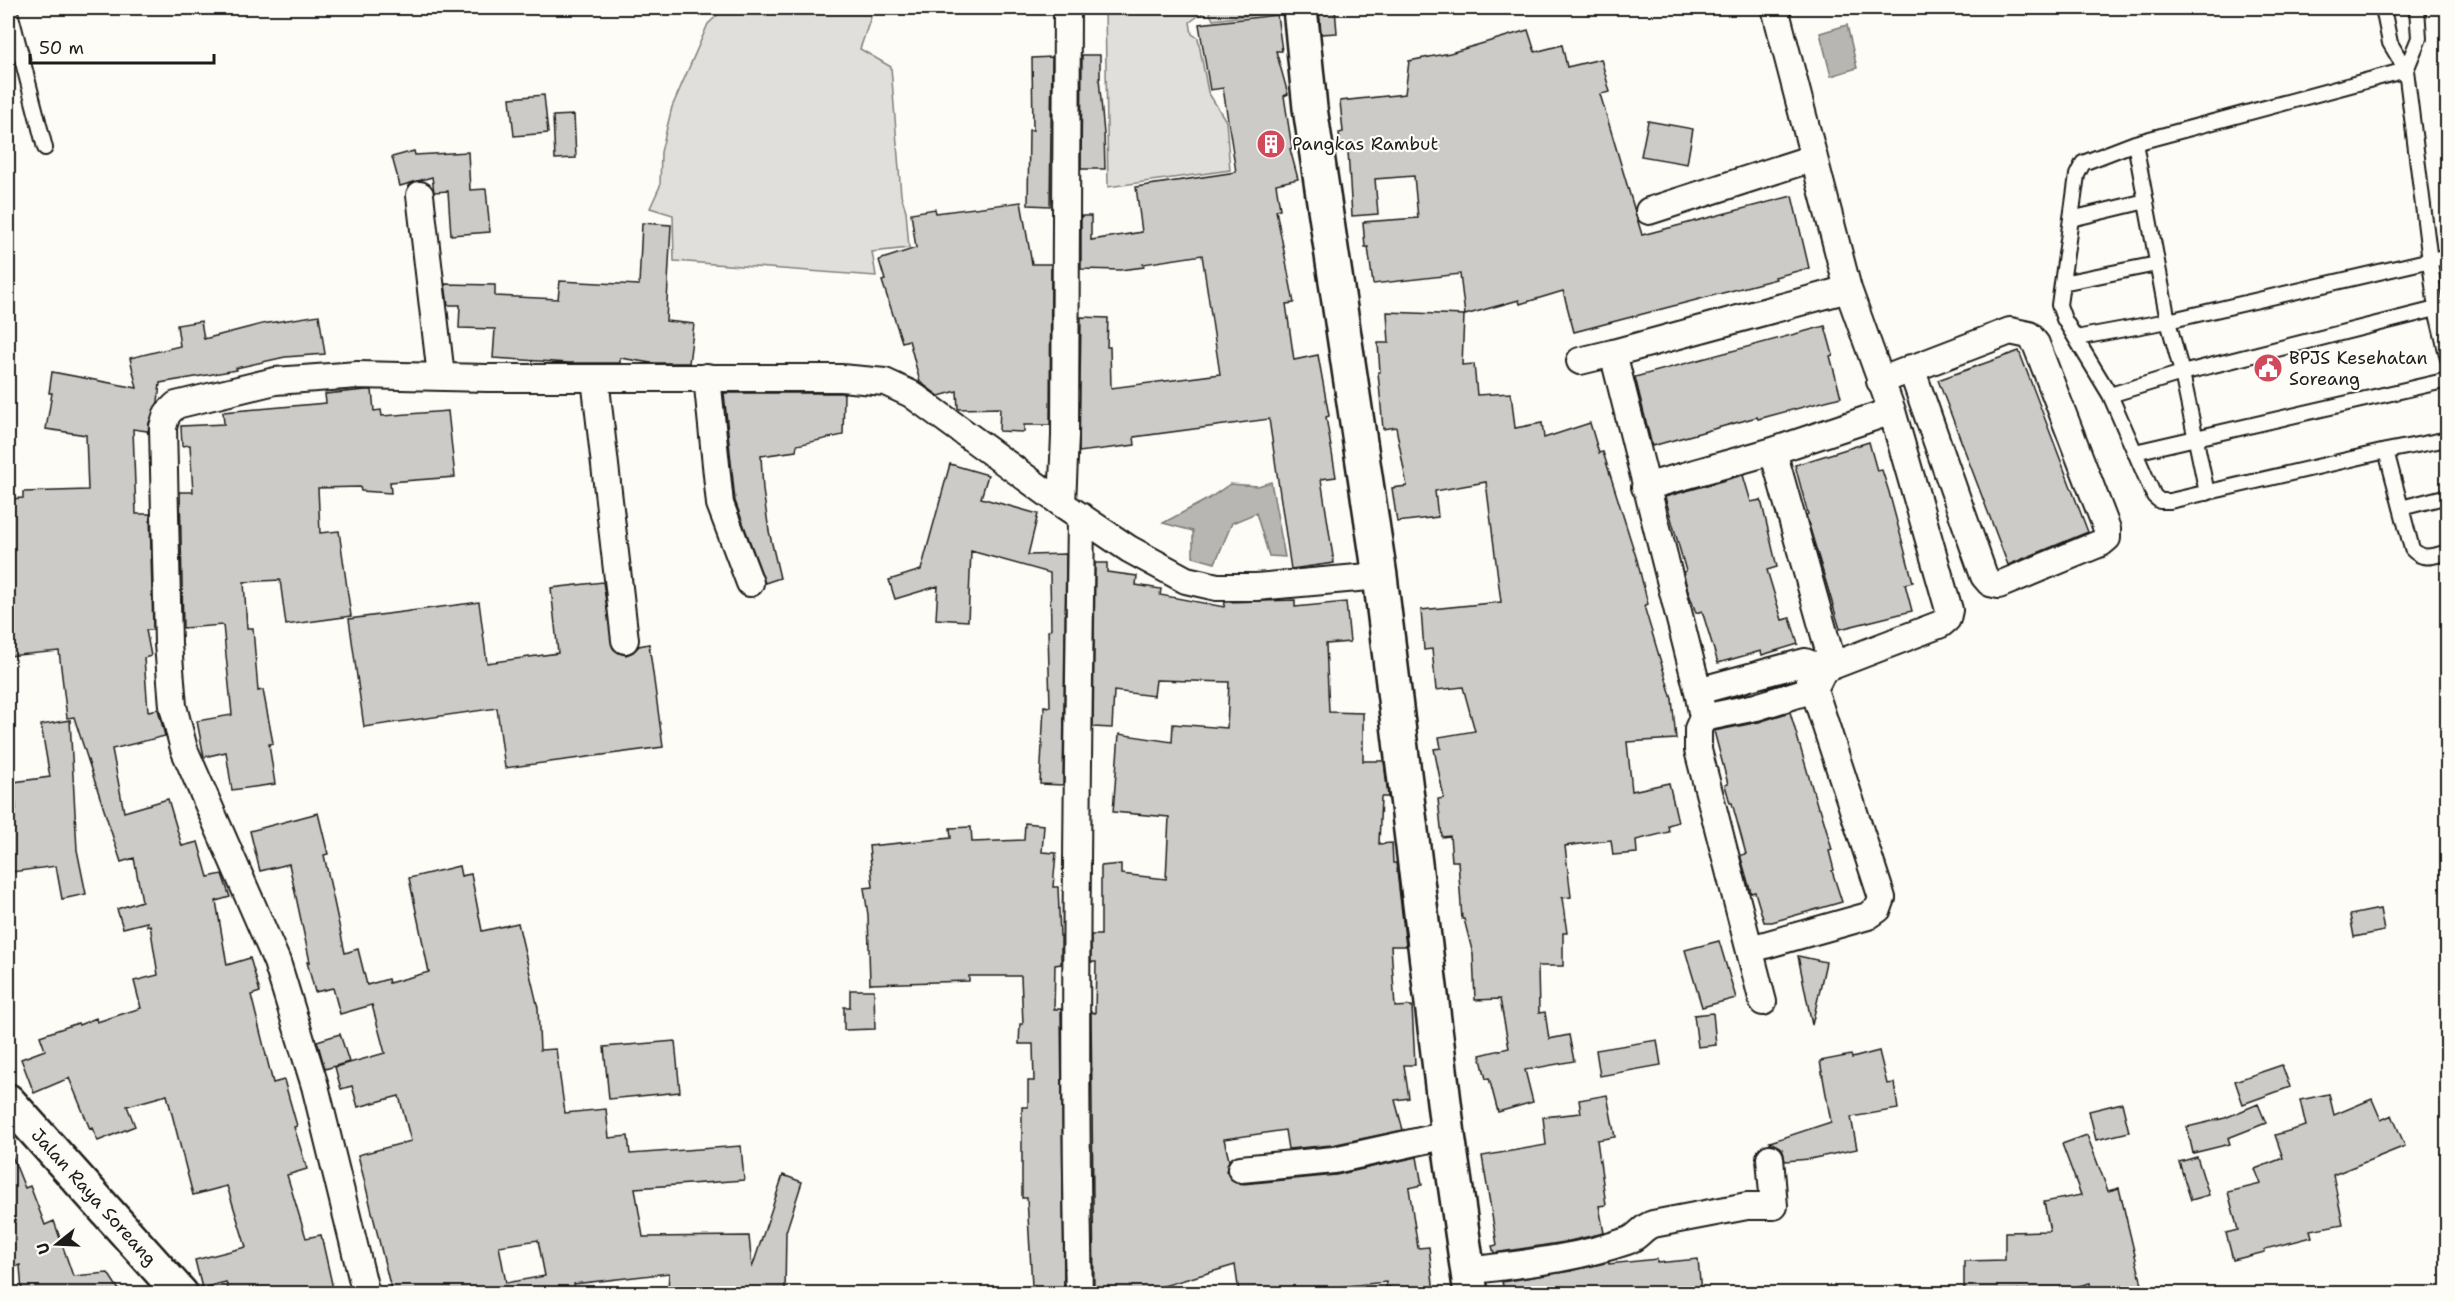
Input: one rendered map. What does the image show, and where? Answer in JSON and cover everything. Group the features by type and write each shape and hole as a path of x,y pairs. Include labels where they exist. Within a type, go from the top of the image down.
{"street":[{"path":"1067,8 1065,436 1072,510 1079,1293"},
{"path":"1300,8 1310,108 1380,576 1448,1136 1469,1282 1569,1258 1630,1240 1643,1228 1653,1224 1747,1206 1774,1206 1770,1158"},
{"path":"1703,718 1756,707 1819,671 1941,624 1947,619 1949,610 1892,411 1848,289 1775,8"},
{"path":"1649,211 1813,158"},
{"path":"420,195 441,376"},
{"path":"1580,361 1848,289"},
{"path":"1880,381 1911,368 2010,331 2030,335 2036,344 2107,529 2107,538 2101,543 1999,585 1990,583 1984,576 1911,368"},
{"path":"1613,353 1698,691 1703,718 1698,729 1698,750 1763,1002"},
{"path":"366,1293 315,1086 277,962 184,749 173,706 168,644 163,427 167,414 176,405 275,381 358,375 841,378 885,382 911,393 1129,549 1186,580 1217,587 1256,588 1380,576"},
{"path":"707,377 720,504 750,582"},
{"path":"595,378 625,640"},
{"path":"1645,487 1773,451 1892,411"},
{"path":"1751,949 1868,916 1878,909 1882,898 1819,671 1773,451"},
{"path":"1698,691 1819,671"},
{"name":"Jalan Raya Soreang","path":"8,1101 181,1293"},
{"path":"1240,1169 1334,1160 1448,1136"}],"lane":[{"path":"9,8 45,148"},
{"path":"2382,8 2390,43 2406,70 2429,260 2442,308 2448,359"},
{"path":"2406,70 2419,38 2417,8"},
{"path":"2406,70 2135,143 2083,163 2077,175 2059,305 2064,319 2110,395 2154,496 2160,501 2170,501 2448,439"},
{"path":"2135,143 2168,321 2182,373 2207,493"},
{"path":"2071,219 2146,201"},
{"path":"2076,338 2168,321 2448,256"},
{"path":"2062,284 2157,264"},
{"path":"2110,395 2182,373 2442,308"},
{"path":"2135,452 2448,380"},
{"path":"2386,451 2412,549 2418,555 2426,558 2448,552"},
{"path":"2401,508 2448,496"}],"shaded area":[{"path":"725,8 869,8 871,17 860,49 891,67 901,195 906,211 909,248 872,252 876,276 674,261 673,215 650,208 660,186 661,152 672,107 708,24"},
{"path":"1105,8 1277,8 1278,12 1213,20 1208,9 1190,22 1192,34 1198,38 1208,92 1226,121 1230,170 1108,187"},
{"path":"1847,25 1857,68 1831,76 1820,33"},
{"path":"1271,482 1285,557 1269,556 1256,513 1232,523 1215,563 1193,557 1193,531 1163,523 1208,499 1230,484 1258,486"}],"building":[{"path":"1335,8 1337,33 1321,34 1319,9"},
{"path":"1277,15 1282,51 1276,51 1288,94 1284,96 1292,148 1290,149 1298,179 1276,184 1280,209 1276,210 1294,303 1286,304 1294,360 1318,355 1329,416 1326,417 1336,477 1321,479 1334,563 1291,569 1269,419 1134,437 1135,445 1079,452 1081,317 1108,318 1107,347 1110,347 1111,388 1220,374 1202,255 1120,270 1081,269 1081,216 1091,216 1091,240 1142,232 1136,187 1236,172 1223,88 1210,90 1199,24"},
{"path":"1528,30 1535,52 1562,45 1567,67 1601,59 1610,92 1600,94 1642,235 1792,196 1809,268 1775,277 1776,279 1574,332 1563,291 1520,304 1519,300 1465,315 1460,274 1373,284 1368,247 1365,247 1363,222 1418,218 1414,176 1375,179 1378,214 1352,216 1348,151 1342,152 1339,133 1343,132 1340,101 1405,94 1409,61 1450,53"},
{"path":"1082,55 1100,55 1099,78 1105,169 1081,169"},
{"path":"1052,57 1050,206 1028,205 1029,130 1033,130 1032,58"},
{"path":"544,95 548,133 514,136 510,98"},
{"path":"574,115 576,158 555,159 553,116"},
{"path":"1648,121 1693,129 1687,164 1641,156"},
{"path":"414,151 415,155 468,152 470,190 486,189 490,232 451,235 448,191 434,192 432,177 400,186 392,157"},
{"path":"1021,202 1032,264 1051,264 1050,425 1024,425 1024,432 999,431 1000,408 958,409 957,391 939,396 920,382 909,340 902,342 882,281 885,280 879,260 916,248 911,213 935,209 936,213"},
{"path":"642,223 671,225 666,321 694,324 689,363 651,363 620,358 620,363 569,363 493,358 495,329 459,328 460,305 448,305 445,284 495,285 495,296 558,299 560,281 639,285"},
{"path":"1387,312 1464,315 1462,365 1474,364 1477,395 1511,393 1515,428 1542,423 1544,438 1590,423 1599,453 1603,452 1637,560 1648,604 1644,606 1672,699 1676,739 1627,742 1632,791 1669,783 1678,822 1668,825 1669,832 1636,840 1637,853 1613,855 1611,840 1565,846 1571,897 1562,898 1567,933 1563,933 1563,966 1538,966 1539,1013 1545,1012 1549,1039 1569,1035 1574,1061 1525,1070 1533,1102 1498,1112 1480,1055 1509,1048 1500,999 1475,1000 1473,954 1464,919 1462,919 1458,861 1452,861 1450,836 1442,837 1438,799 1444,798 1434,749 1441,748 1439,737 1475,731 1463,687 1436,690 1432,649 1424,650 1421,610 1501,602 1486,482 1435,491 1438,517 1397,522 1392,488 1407,486 1396,427 1383,429 1378,372 1380,372 1378,343 1389,343"},
{"path":"319,315 325,354 285,357 236,368 237,370 160,383 158,402 149,423 148,434 147,431 133,429 136,514 150,514 153,630 146,630 151,656 144,658 148,711 158,709 165,736 112,749 124,812 168,799 182,846 198,842 208,877 222,874 230,897 216,901 227,965 250,958 260,992 251,995 273,1083 284,1080 297,1126 294,1127 307,1169 287,1175 306,1238 321,1235 334,1293 229,1293 226,1282 202,1288 195,1260 246,1247 227,1186 193,1195 167,1095 127,1106 135,1126 98,1141 92,1128 90,1129 69,1078 34,1093 21,1059 45,1050 40,1036 96,1018 97,1022 141,1008 134,981 158,975 150,925 147,926 147,922 123,928 117,909 142,901 134,858 121,862 74,717 67,718 59,651 8,656 8,499 23,498 23,492 88,490 86,435 46,429 52,393 49,393 52,372 137,388 130,358 180,346 177,325 201,321 204,339 262,324"},
{"path":"1825,326 1841,397 1652,446 1635,377"},
{"path":"2019,351 2088,532 2008,565 1938,380"},
{"path":"372,390 374,411 381,410 382,416 448,411 455,477 390,482 391,493 361,491 360,487 318,488 320,533 339,531 351,616 286,625 280,580 244,582 247,628 253,628 258,691 263,690 273,743 269,744 275,784 232,790 226,752 204,757 197,721 232,715 223,625 183,628 180,492 193,492 190,445 182,446 181,426 224,424 223,412 326,403 325,394"},
{"path":"724,393 844,393 843,435 797,445 796,451 761,456 769,531 780,578 765,583 735,501"},
{"path":"1869,442 1877,471 1882,470 1889,492 1913,582 1905,584 1912,611 1840,629 1806,515 1808,514 1795,465"},
{"path":"950,464 988,475 981,498 1038,514 1028,555 1066,554 1063,785 1040,784 1044,706 1050,707 1048,631 1051,630 1050,573 971,551 968,621 936,619 938,586 895,599 889,580 921,570"},
{"path":"1743,475 1751,502 1761,500 1777,567 1767,570 1782,620 1790,618 1798,644 1762,655 1761,651 1718,663 1702,611 1696,613 1688,591 1683,572 1686,571 1665,497"},
{"path":"1095,563 1107,563 1107,572 1137,576 1136,585 1161,589 1160,595 1224,607 1225,602 1295,600 1295,607 1346,602 1350,642 1326,644 1329,712 1363,713 1363,761 1384,761 1388,797 1381,797 1379,844 1392,843 1406,946 1391,946 1395,1007 1412,1006 1415,1065 1404,1065 1409,1098 1395,1100 1403,1130 1332,1145 1288,1149 1285,1130 1224,1139 1229,1160 1226,1171 1234,1182 1242,1184 1336,1175 1417,1157 1422,1185 1409,1188 1418,1248 1429,1247 1434,1293 1391,1293 1390,1287 1386,1287 1386,1282 1317,1289 1317,1293 1239,1293 1235,1265 1160,1287 1161,1293 1094,1292 1091,1012 1095,1013 1096,962 1091,962 1091,935 1101,935 1101,866 1121,864 1121,874 1166,879 1169,817 1113,812 1119,734 1172,742 1173,724 1227,728 1229,682 1156,680 1154,696 1114,691 1112,728 1093,727"},
{"path":"603,582 613,648 626,655 639,646 649,644 663,747 505,768 497,708 364,727 349,619 479,602 487,663 558,653 551,588"},
{"path":"1790,712 1826,828 1832,850 1829,851 1834,870 1832,871 1842,902 1772,922 1764,922 1755,892 1751,893 1741,858 1741,855 1746,854 1725,785 1728,784 1714,731 1759,722"},
{"path":"70,720 77,850 86,894 62,899 56,866 12,872 8,810 16,809 14,782 50,777 41,725"},
{"path":"318,813 328,854 324,855 345,953 358,949 367,985 388,979 389,983 429,972 409,878 459,866 461,876 471,874 482,931 518,923 538,1008 540,1050 556,1049 565,1113 606,1109 609,1138 628,1136 630,1154 741,1146 744,1180 635,1188 643,1237 749,1236 752,1268 783,1175 802,1182 786,1232 785,1293 691,1293 691,1291 668,1290 669,1273 574,1284 576,1293 392,1293 358,1155 411,1141 399,1096 358,1107 352,1086 341,1089 335,1067 385,1053 372,1005 340,1014 333,988 315,992 307,962 310,962 289,864 260,871 250,831","holes":["538,1240 545,1276 506,1283 499,1246"]},
{"path":"1025,823 1044,825 1042,852 1056,853 1053,887 1058,887 1061,964 1055,965 1054,1009 1061,1009 1064,1292 1058,1293 1035,1293 1034,1285 1032,1286 1027,1198 1022,1198 1022,1107 1028,1107 1028,1081 1034,1081 1033,1044 1019,1044 1020,1024 1023,1024 1021,976 969,976 969,981 870,984 868,915 864,888 873,887 869,846 951,838 950,828 971,827 972,842 1024,840"},
{"path":"2380,909 2384,931 2354,937 2350,915"},
{"path":"1719,941 1736,998 1702,1007 1685,950"},
{"path":"1798,956 1826,962 1812,1025"},
{"path":"850,990 874,990 875,1029 844,1030 844,1007 850,1007"},
{"path":"1713,1013 1716,1045 1698,1047 1694,1015"},
{"path":"340,1034 349,1062 325,1069 317,1041"},
{"path":"1657,1040 1661,1065 1600,1076 1596,1050"},
{"path":"675,1041 680,1092 609,1099 604,1047"},
{"path":"1879,1051 1887,1084 1894,1083 1898,1109 1851,1117 1857,1149 1810,1159 1785,1161 1782,1149 1770,1142 1831,1122 1820,1061 1851,1055 1852,1058"},
{"path":"2282,1065 2290,1087 2243,1104 2235,1081"},
{"path":"2329,1094 2334,1115 2372,1099 2381,1120 2392,1115 2405,1146 2333,1175 2343,1224 2310,1230 2312,1237 2233,1260 2226,1233 2238,1230 2228,1192 2261,1184 2255,1169 2283,1158 2275,1135 2306,1126 2300,1100"},
{"path":"1607,1095 1615,1137 1597,1140 1606,1205 1599,1206 1604,1233 1565,1242 1494,1253 1492,1246 1497,1245 1482,1156 1546,1145 1543,1117 1581,1113 1579,1100"},
{"path":"2122,1103 2129,1132 2096,1140 2089,1111"},
{"path":"2258,1104 2266,1123 2228,1138 2230,1144 2193,1153 2187,1127 2225,1118"},
{"path":"2087,1135 2108,1191 2119,1188 2144,1293 2091,1293 2090,1283 2064,1290 1964,1291 1964,1261 2005,1260 2005,1232 2050,1231 2044,1202 2081,1195 2062,1144"},
{"path":"8,1146 25,1188 30,1186 45,1225 54,1221 73,1276 108,1273 121,1293 22,1293 20,1265 13,1267 8,1251"},
{"path":"2197,1157 2209,1195 2191,1200 2179,1162"},
{"path":"1657,1259 1657,1263 1698,1259 1701,1293 1505,1293 1502,1282 1571,1271 1609,1262 1609,1264"}],"place":[{"name":"Pangkas Rambut","path":"1271,144"},
{"name":"BPJS Kesehatan Soreang","path":"2268,368"}]}
